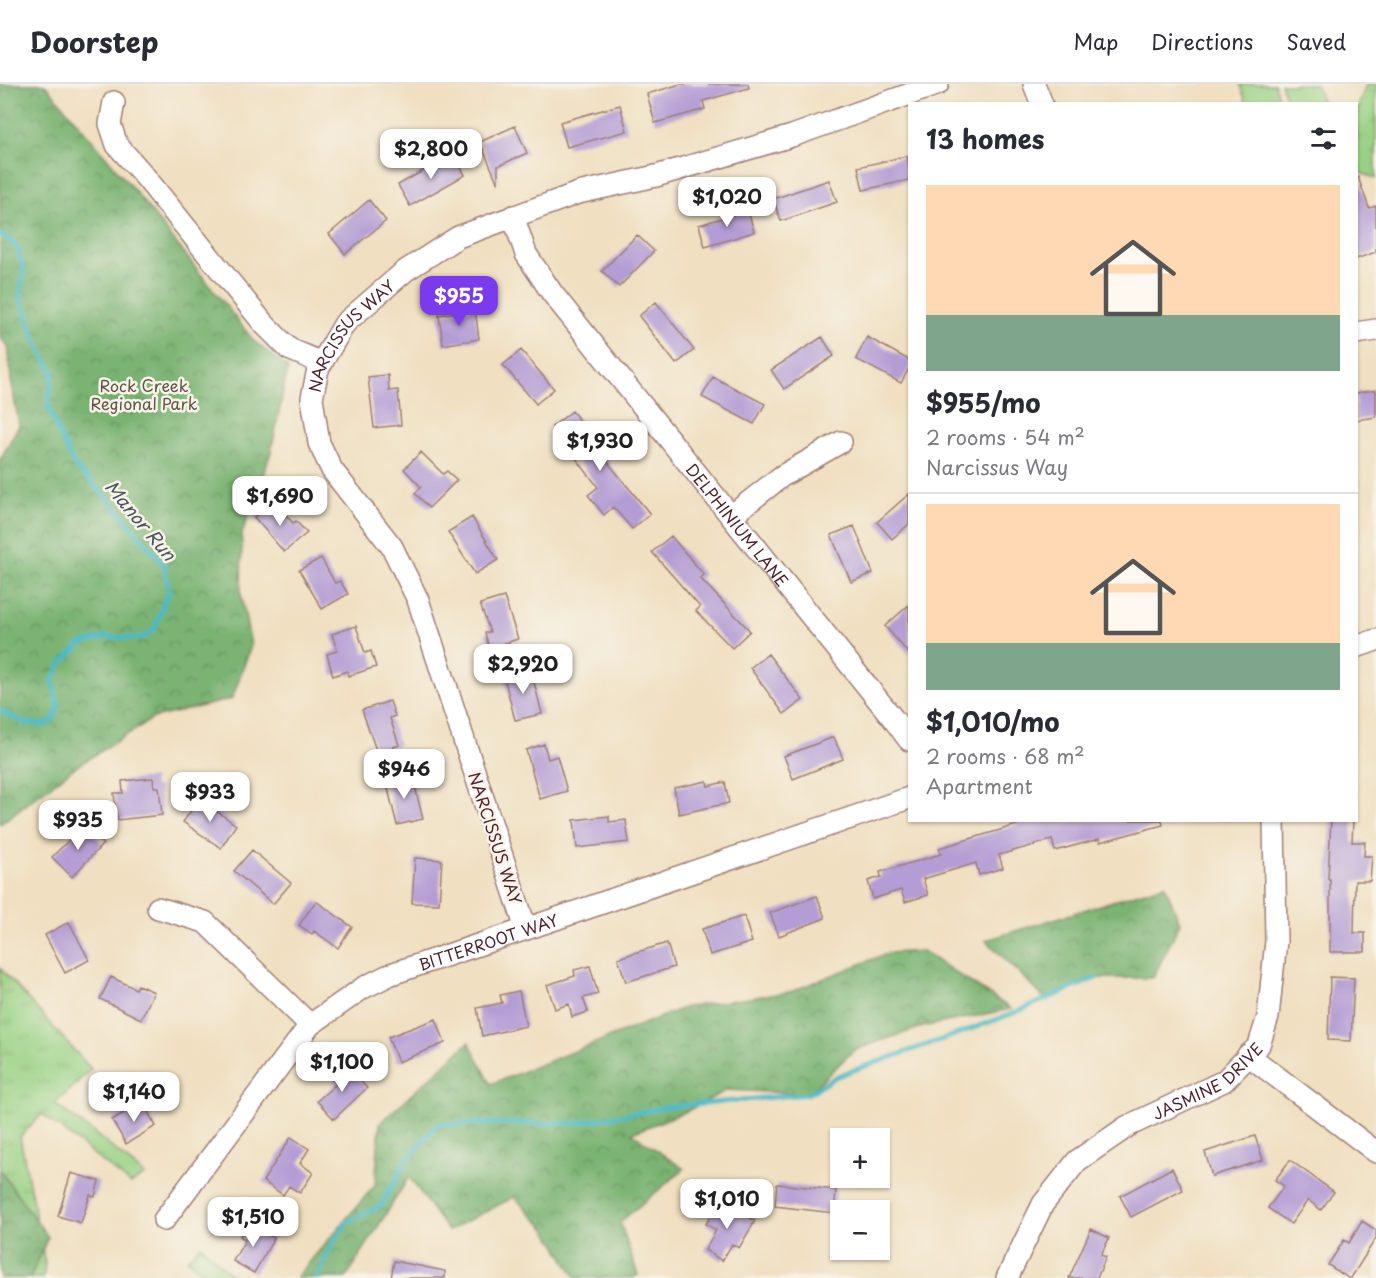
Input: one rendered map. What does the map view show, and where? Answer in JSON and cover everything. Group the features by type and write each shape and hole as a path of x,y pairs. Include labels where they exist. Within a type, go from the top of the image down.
{"street":[{"name":"NARCISSUS WAY","path":"526,929 418,600 392,547 332,470 319,443 312,399 318,369 345,323 405,271 458,237 578,193 657,176 792,136 938,84"},
{"path":"1034,84 1041,102"},
{"path":"114,102 110,124 117,145 264,324 289,349 322,363"},
{"name":"DELPHINIUM LANE","path":"513,216 526,254 552,293 908,739"},
{"path":"1358,333 1376,330"},
{"path":"730,516 782,476 841,442"},
{"path":"1358,646 1376,640"},
{"name":"BITTERROOT WAY","path":"164,1220 310,1025 363,988 391,974 908,798"},
{"name":"JASMINE DRIVE","path":"1007,1278 1043,1204 1077,1161 1128,1126 1224,1081 1259,1045 1268,1017 1276,941 1274,822"},
{"path":"158,908 205,922 310,1025"},
{"path":"1248,1055 1376,1152"}],"green space":[{"name":"Rock Creek Regional Park","path":"0,84 45,84 133,189 254,341 288,368 271,452 242,534 241,594 251,646 232,699 153,718 74,768 0,824 0,460 19,425 11,381 8,346 0,338"},
{"path":"1240,84 1275,84 1280,102 1246,102"},
{"path":"1281,84 1316,84 1322,102 1287,102"},
{"path":"1366,84 1376,84 1376,179 1358,172 1358,108"},
{"path":"1165,885 1180,923 1153,978 1096,978 1045,999 986,940"},
{"path":"922,951 1011,1009 922,1027 854,1050 808,1094 727,1090 687,1111 632,1133 684,1169 620,1222 638,1275 632,1278 576,1278 547,1230 514,1197 448,1231 409,1177 346,1278 296,1278 375,1185 380,1123 469,1042 491,1084 686,1007 790,992 888,953"},
{"path":"0,968 91,1069 55,1104 145,1175 131,1184 42,1114 20,1137 45,1263 43,1278 0,1278"},
{"path":"0,1170 48,1237 30,1278 0,1278"},
{"path":"201,1245 234,1278 208,1278 187,1259"}],"building":[{"path":"681,84 748,84 749,88 703,101 705,109 655,123 647,94"},
{"path":"620,105 627,131 567,147 560,122"},
{"path":"515,126 527,153 498,166 498,184 480,142"},
{"path":"453,154 465,175 410,206 398,185"},
{"path":"907,156 908,180 863,190 858,167"},
{"path":"1358,177 1369,208 1376,206 1376,252 1358,258"},
{"path":"829,180 837,202 781,221 773,199"},
{"path":"369,200 386,221 345,254 329,234"},
{"path":"748,210 754,232 705,247 699,225"},
{"path":"637,235 654,251 619,287 602,271"},
{"path":"656,302 694,350 676,364 639,316"},
{"path":"475,309 479,339 443,345 439,315"},
{"path":"822,337 834,356 784,389 771,370"},
{"path":"867,337 908,359 908,370 901,383 856,359"},
{"path":"521,350 554,389 536,404 503,365"},
{"path":"388,375 389,391 398,390 401,425 374,428 368,377"},
{"path":"713,377 765,404 754,424 702,397"},
{"path":"1376,390 1376,417 1358,420 1358,393"},
{"path":"572,411 604,451 601,454 650,514 632,529 613,507 604,515 588,495 598,487 552,427"},
{"path":"421,452 443,474 447,471 457,480 429,508 415,493 421,487 404,469"},
{"path":"908,495 908,525 892,539 877,522"},
{"path":"273,501 293,523 296,521 307,533 284,552 254,517"},
{"path":"472,517 498,560 475,574 448,532"},
{"path":"854,526 873,573 851,582 831,535"},
{"path":"671,536 704,575 700,578 750,631 732,648 696,611 700,607 652,552"},
{"path":"321,558 335,583 340,581 348,594 322,609 299,570"},
{"path":"504,597 518,639 489,648 485,633 490,632 480,604"},
{"path":"908,606 908,653 885,626"},
{"path":"356,626 365,653 371,651 376,667 348,676 347,671 333,676 327,654 337,651 332,634"},
{"path":"768,654 803,700 784,714 750,668"},
{"path":"531,670 542,714 515,720 504,677"},
{"path":"390,701 395,716 390,718 399,745 377,753 362,710"},
{"path":"834,737 843,759 793,779 784,756"},
{"path":"544,744 548,759 557,756 567,791 540,799 526,750"},
{"path":"412,775 423,819 397,825 386,781"},
{"path":"153,778 154,787 159,787 162,815 117,820 114,793 123,793 122,781"},
{"path":"707,781 708,786 725,782 729,803 679,814 674,788"},
{"path":"199,799 236,825 221,848 183,822"},
{"path":"609,816 609,822 626,820 629,842 577,848 574,820"},
{"path":"1016,822 1162,822 1163,825 1055,851 1052,840 999,855 1003,868 979,875 976,863 923,879 928,895 905,902 901,890 873,899 868,881 881,877 880,872 941,854 939,848 1017,825"},
{"path":"1331,822 1353,822 1352,842 1365,842 1364,856 1372,856 1370,881 1355,881 1354,933 1365,933 1365,952 1330,952 1330,879 1328,879"},
{"path":"84,825 103,844 72,877 52,857"},
{"path":"252,850 291,883 273,904 234,871"},
{"path":"415,858 442,860 439,904 412,903"},
{"path":"817,896 825,918 779,936 770,913"},
{"path":"316,901 352,927 338,948 314,931 312,934 299,925"},
{"path":"744,916 752,942 710,955 702,929"},
{"path":"69,922 89,960 65,973 45,935"},
{"path":"667,943 674,967 626,982 618,958"},
{"path":"590,966 598,994 583,998 588,1012 572,1017 569,1004 555,1009 547,985 575,976 574,970"},
{"path":"111,977 136,989 138,985 154,992 141,1019 100,999"},
{"path":"1330,977 1354,978 1351,1041 1328,1040"},
{"path":"519,991 526,1026 482,1036 477,1008 502,1003 500,995"},
{"path":"436,1019 445,1043 398,1062 388,1037"},
{"path":"347,1067 367,1088 334,1119 317,1101 337,1083 333,1079"},
{"path":"142,1102 156,1126 126,1144 112,1120"},
{"path":"1255,1136 1263,1160 1212,1176 1205,1152"},
{"path":"291,1137 309,1149 300,1163 313,1173 300,1193 289,1186 283,1195 263,1181"},
{"path":"1290,1160 1334,1192 1321,1210 1308,1200 1291,1224 1268,1208 1284,1186 1275,1180"},
{"path":"1172,1168 1183,1190 1131,1217 1120,1196"},
{"path":"71,1173 99,1181 95,1197 90,1195 81,1223 58,1216"},
{"path":"777,1184 836,1190 835,1200 830,1200 830,1213 775,1206"},
{"path":"720,1200 755,1221 739,1248 732,1244 722,1261 705,1250 716,1230 706,1224"},
{"path":"1362,1221 1376,1230 1376,1238 1351,1278 1348,1278 1328,1265 1344,1240 1349,1243"},
{"path":"248,1223 274,1238 254,1273 233,1261 245,1240 240,1236"},
{"path":"1091,1229 1109,1238 1101,1255 1106,1257 1097,1278 1069,1278"},
{"path":"394,1261 445,1271 445,1278 391,1278"}],"waterway":[{"name":"Manor Run","path":"0,235 17,247 24,270 20,296 35,339 53,373 48,407 74,465 108,499 164,565 169,590 154,630 142,638 106,637 81,644 61,664 53,681 58,707 55,718 45,725 25,723 0,711"},
{"path":"317,1278 333,1242 347,1222 381,1206 405,1162 438,1124 576,1123 668,1107 808,1094 837,1076 1009,1015 1096,978"}]}
